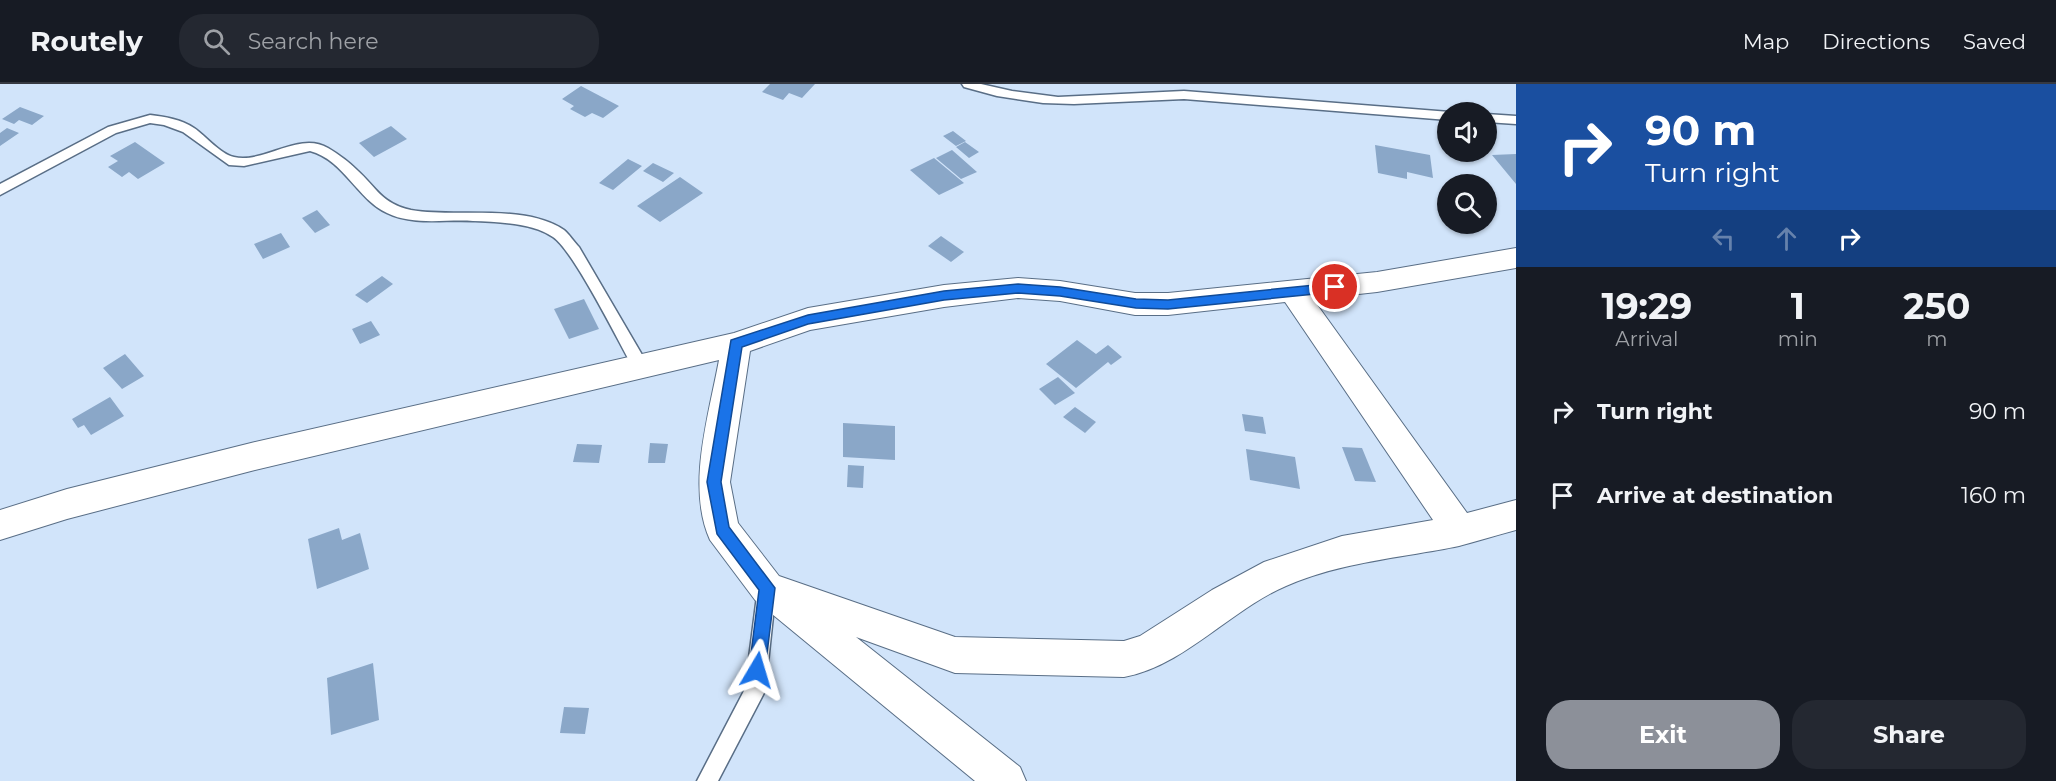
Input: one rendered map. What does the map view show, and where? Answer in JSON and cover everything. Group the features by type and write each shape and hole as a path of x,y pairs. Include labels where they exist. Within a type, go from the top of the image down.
{"street":[{"path":"0,525 67,504 228,463 736,344 808,319 944,296 1018,288 1060,291 1136,304 1168,304 1377,282 1516,258"},
{"path":"1293,292 1460,530"},
{"path":"736,344 714,482 722,529 767,588 1006,781"},
{"path":"767,588 955,655 1124,659 1140,656 1153,649 1225,602 1276,573 1342,552 1460,530 1516,515"}],"lane":[{"path":"968,84 994,92 1046,99 1087,100 1138,95 1182,95 1268,99 1437,115"},
{"path":"0,190 112,130 150,119 166,121 187,129 229,161 244,162 310,147 322,150 353,173 371,195 392,210 414,215 475,216 533,223 559,234 574,251 640,365"},
{"path":"1497,119 1516,120"},
{"path":"707,781 755,690 767,588"}],"building":[{"path":"770,84 815,84 802,98 789,93 783,100 762,92"},
{"path":"581,86 619,106 603,118 592,113 585,117 570,109 574,106 562,99"},
{"path":"20,107 44,116 32,125 19,120 14,124 2,119"},
{"path":"391,126 407,139 374,157 359,143"},
{"path":"7,128 19,133 0,146 0,133"},
{"path":"953,131 966,141 956,146 943,136"},
{"path":"135,142 165,163 138,179 129,172 122,177 108,167 118,161 110,156"},
{"path":"965,142 979,152 969,158 956,147"},
{"path":"1375,145 1430,155 1433,178 1407,172 1407,179 1378,173"},
{"path":"952,150 977,172 961,179 936,158"},
{"path":"1516,154 1516,184 1497,161 1497,155"},
{"path":"934,158 964,183 939,195 910,170"},
{"path":"628,159 642,166 613,190 599,183"},
{"path":"653,163 674,173 663,182 643,171"},
{"path":"680,177 703,193 660,222 637,206"},
{"path":"317,210 330,225 315,233 302,218"},
{"path":"281,233 290,247 263,259 254,244"},
{"path":"941,236 964,252 951,262 928,246"},
{"path":"382,276 393,284 367,303 355,295"},
{"path":"584,299 599,329 569,339 554,309"},
{"path":"371,321 380,335 360,344 352,329"},
{"path":"1077,340 1096,354 1108,345 1122,357 1111,365 1108,362 1076,388 1046,364"},
{"path":"125,354 144,376 122,389 103,368"},
{"path":"1058,377 1075,393 1055,405 1039,389"},
{"path":"110,397 124,416 91,435 84,425 78,428 72,419"},
{"path":"1075,407 1096,422 1085,433 1063,417"},
{"path":"1242,414 1263,417 1266,434 1245,431"},
{"path":"843,423 895,426 895,460 843,457"},
{"path":"650,443 668,444 665,463 648,463"},
{"path":"577,444 602,445 599,463 573,462"},
{"path":"1342,447 1362,448 1376,482 1355,481"},
{"path":"1246,449 1295,457 1300,489 1250,480"},
{"path":"848,465 864,466 863,488 847,487"},
{"path":"339,528 342,540 360,533 369,569 317,589 308,539"},
{"path":"373,663 379,720 331,735 327,678"},
{"path":"564,707 589,708 585,734 560,733"}],"route":[{"path":"757,670 767,588 722,529 714,482 736,344 808,319 944,296 1018,288 1060,291 1136,304 1168,304 1335,287"}]}
